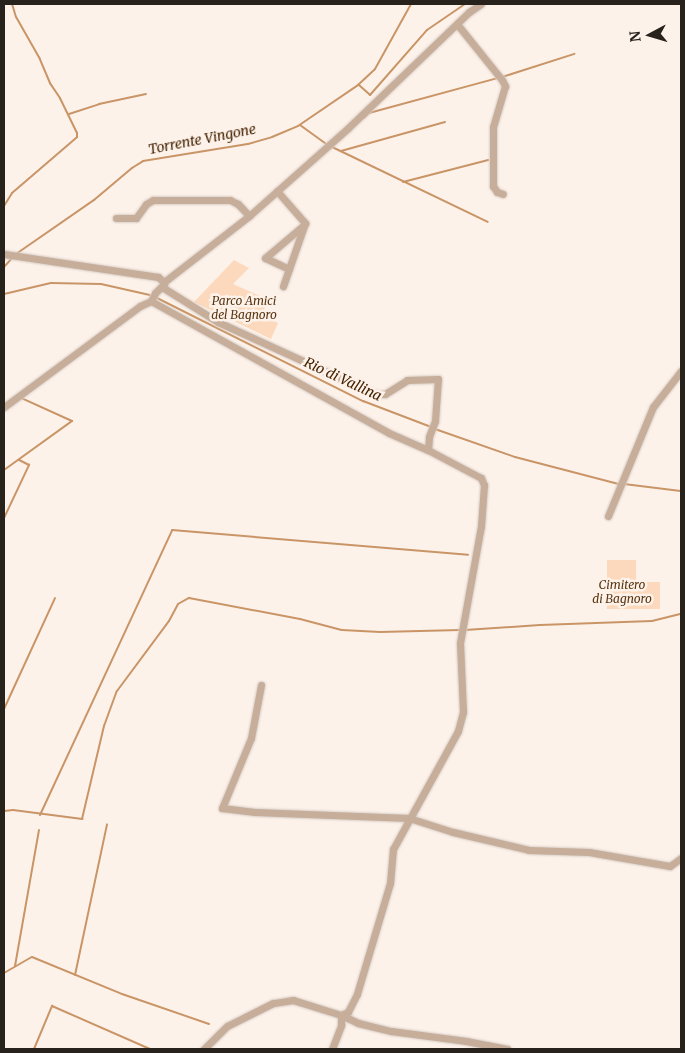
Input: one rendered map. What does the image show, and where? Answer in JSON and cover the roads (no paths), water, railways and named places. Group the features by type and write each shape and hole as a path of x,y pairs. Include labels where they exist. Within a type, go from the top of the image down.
{"street":[{"path":"4,407 152,297 163,285 249,216 348,128 457,24 481,4"},
{"path":"457,24 505,86 493,127 492,186 497,192 503,194"},
{"path":"277,191 305,224"},
{"path":"116,218 136,218 146,204 154,200 230,200 238,204 249,216"},
{"path":"283,286 305,224"},
{"path":"289,269 265,258 305,224"},
{"path":"7,254 158,277 163,285 218,322 375,394 385,394 408,380 438,379 428,450"},
{"path":"152,297 382,429 428,450 481,478 484,486 481,526 462,630 463,712 458,731 393,849 390,883 357,994 348,1012 341,1015"},
{"path":"608,516 652,407 681,371"},
{"path":"261,685 251,738 222,808 255,812 410,818 453,832 529,850 589,852 670,866 681,858"},
{"path":"204,1049 227,1026 273,1003 293,1000 341,1015 358,1024 391,1031 466,1040 507,1049"},
{"path":"332,1049 341,1025 341,1015"}],"waterway":[{"path":"4,206 12,193 77,137 77,133 60,98 50,83 40,59 16,17 12,4"},
{"name":"Torrente Vingone","path":"16,254 94,200 143,161 248,144 272,137 298,126 358,85 375,69 411,4"},
{"path":"359,85 370,95 427,30 465,4"},
{"path":"502,77 574,54"},
{"path":"364,118 369,113 498,78"},
{"path":"69,114 99,104 146,94"},
{"path":"341,151 445,122"},
{"path":"300,125 326,144"},
{"path":"330,146 488,222"},
{"path":"403,182 488,160"},
{"name":"Torrente Vingone","path":"4,267 13,257"},
{"name":"Rio di Vallina","path":"4,294 51,283 101,284 150,295"},
{"name":"Rio di Vallina","path":"155,297 363,401 431,427"},
{"path":"4,470 72,421 21,398"},
{"name":"Rio di Vallina","path":"435,429 515,457 619,484"},
{"path":"4,518 29,465 19,460"},
{"name":"Rio di Vallina","path":"624,484 681,491"},
{"path":"40,815 172,530 468,555"},
{"path":"4,709 55,598"},
{"path":"4,811 13,810 82,819 104,726 117,691 169,621 178,604 189,598 300,619 342,630 380,632 460,630"},
{"path":"465,630 652,621 681,614"},
{"path":"75,975 107,824"},
{"path":"15,966 39,830"},
{"path":"4,973 32,957 122,994 209,1024"},
{"path":"34,1049 52,1006 150,1049"}],"park label":[{"name":"Parco Amici del Bagnoro","path":"244,308"},
{"name":"Cimitero di Bagnoro","path":"622,592"}]}
